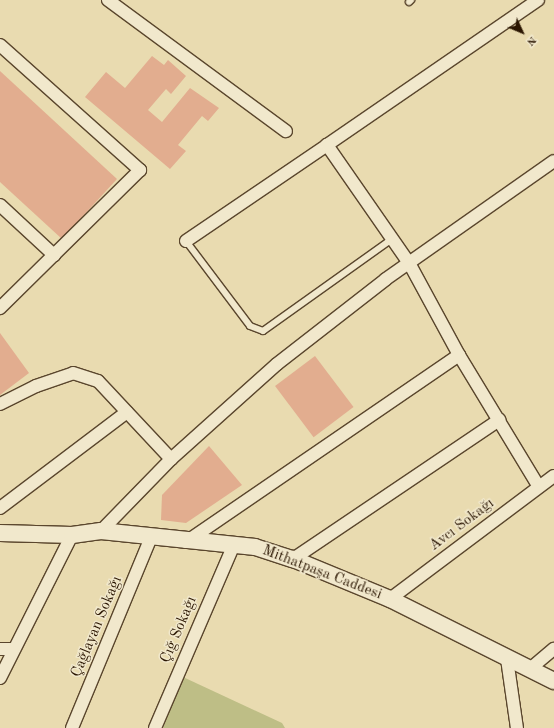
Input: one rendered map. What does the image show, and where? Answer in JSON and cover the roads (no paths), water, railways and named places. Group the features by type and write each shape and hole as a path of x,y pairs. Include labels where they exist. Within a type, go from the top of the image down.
{"main road":[{"name":"Mithatpaşa Caddesi","path":"0,533 72,535 101,531 186,542 256,547 293,559 390,599 507,659 531,668 554,681"}],"street":[{"path":"108,0 286,131"},
{"path":"186,241 538,0"},
{"path":"0,45 140,170 0,308"},
{"path":"326,145 409,263 459,355 539,487"},
{"path":"101,531 171,460 277,364 409,263 554,161"},
{"path":"0,205 54,255"},
{"path":"186,542 459,355"},
{"path":"0,404 36,386 73,373 98,381 171,460"},
{"path":"0,508 128,412"},
{"path":"293,559 499,420"},
{"name":"Avcı Sokağı","path":"390,599 554,476"},
{"path":"0,678 72,535"},
{"name":"Çağlayan Sokağı","path":"72,728 151,538"},
{"name":"Çığ Sokağı","path":"154,728 234,545"},
{"path":"0,650 14,649"},
{"path":"531,668 554,649"},
{"path":"507,659 517,728"}],"lane":[{"path":"186,241 250,326 263,331 392,239"}]}
